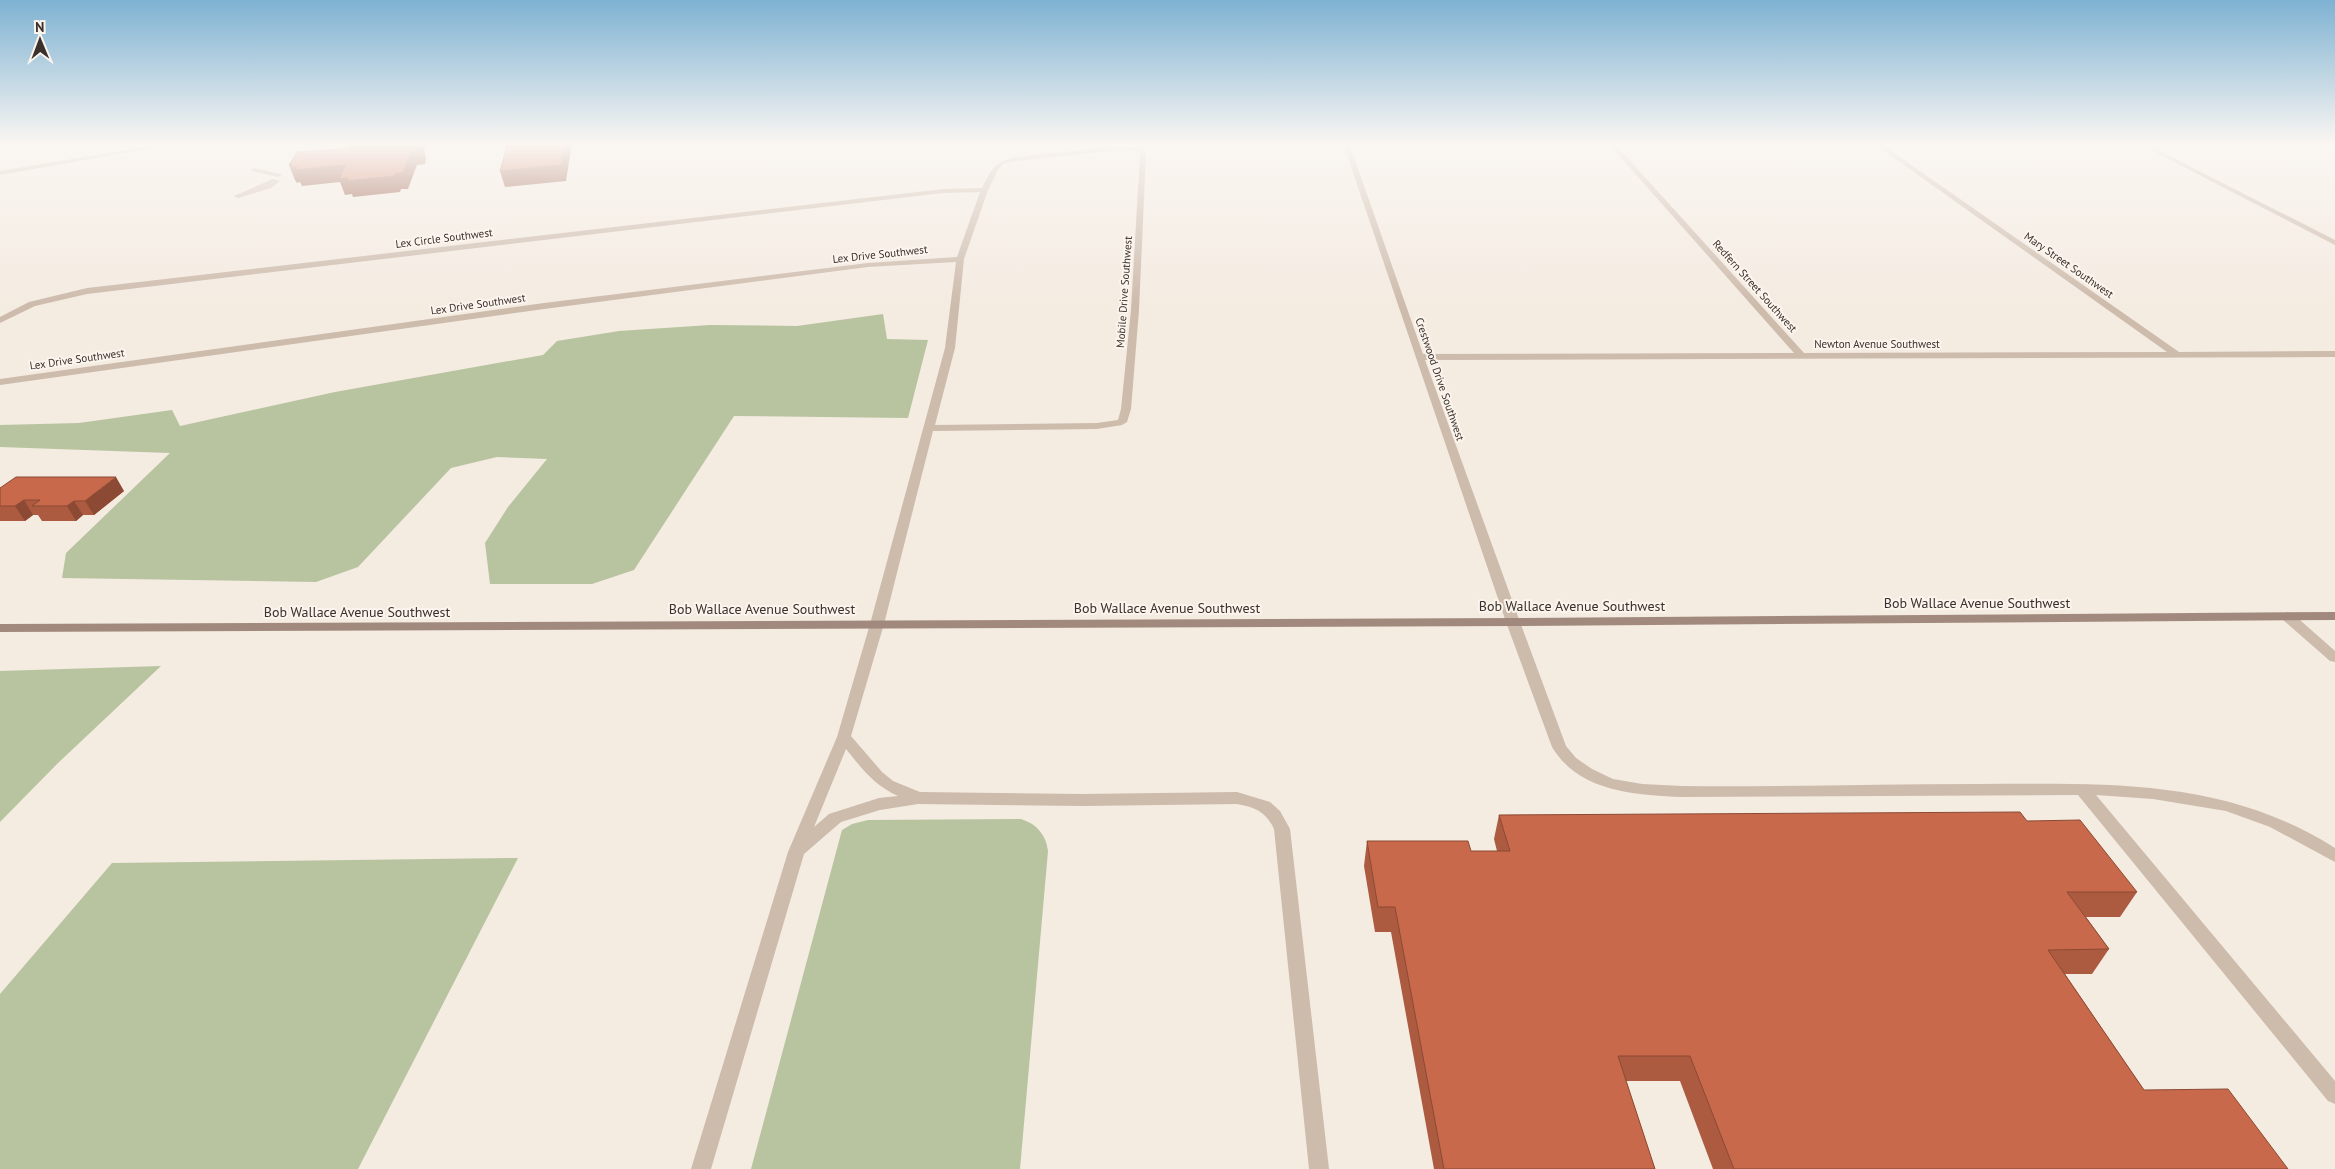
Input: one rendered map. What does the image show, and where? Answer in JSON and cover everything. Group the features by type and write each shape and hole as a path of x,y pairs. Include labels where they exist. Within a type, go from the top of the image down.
{"main road":[{"name":"Bob Wallace Avenue Southwest","path":"0,628 1513,622 2335,616"}],"street":[{"name":"Lex Circle Southwest","path":"0,320 32,304 87,291 887,198"},
{"name":"Mobile Drive Southwest","path":"701,1169 796,852 844,737 877,624 950,348 960,259 981,198"},
{"name":"Mobile Drive Southwest","path":"929,428 1098,426 1114,425 1122,422 1125,418 1136,300 1140,198"},
{"name":"Crestwood Drive Southwest","path":"1365,198 1513,622 1560,747 1567,760 1578,769 1596,778 1622,786 1692,790 2081,788 2211,802 2236,808 2292,831 2335,856"},
{"name":"Redfern Street Southwest","path":"1660,198 1802,356"},
{"name":"Mary Street Southwest","path":"1954,198 2176,354"},
{"path":"2247,198 2335,242"},
{"name":"Lex Drive Southwest","path":"0,382 544,306 868,265 915,260 960,259"},
{"name":"Newton Avenue Southwest","path":"1419,357 2335,354"},
{"path":"2287,616 2335,658"},
{"path":"844,737 877,776 888,785 918,798"},
{"path":"2081,788 2335,1095"},
{"path":"796,852 835,818 879,804 918,798 1083,800 1237,798 1255,801 1268,807 1277,817 1282,829 1319,1169"}],"green space":[{"path":"883,314 887,339 928,340 908,418 734,416 634,570 592,584 490,584 485,543 508,507 547,459 497,457 451,468 358,567 316,582 62,578 66,553 170,453 0,447 0,425 79,423 172,410 180,426 335,392 543,355 557,341 619,331 710,325 797,326"},
{"path":"161,666 57,764 0,822 0,671"},
{"path":"1021,819 1032,824 1040,831 1048,851 1020,1169 751,1169 842,830 852,824 868,820"},
{"path":"518,858 358,1169 0,1169 0,994 112,863"}],"building":[{"path":"16,477 116,477 85,501 74,501 67,506 32,506 40,500 24,500 15,506 0,506 0,488"},
{"path":"2020,812 2027,821 2080,820 2137,892 2067,892 2109,949 2048,950 2144,1090 2228,1089 2288,1169 1734,1169 1690,1056 1618,1056 1655,1169 1444,1169 1395,907 1378,907 1367,841 1468,841 1471,851 1510,851 1499,815"}]}
